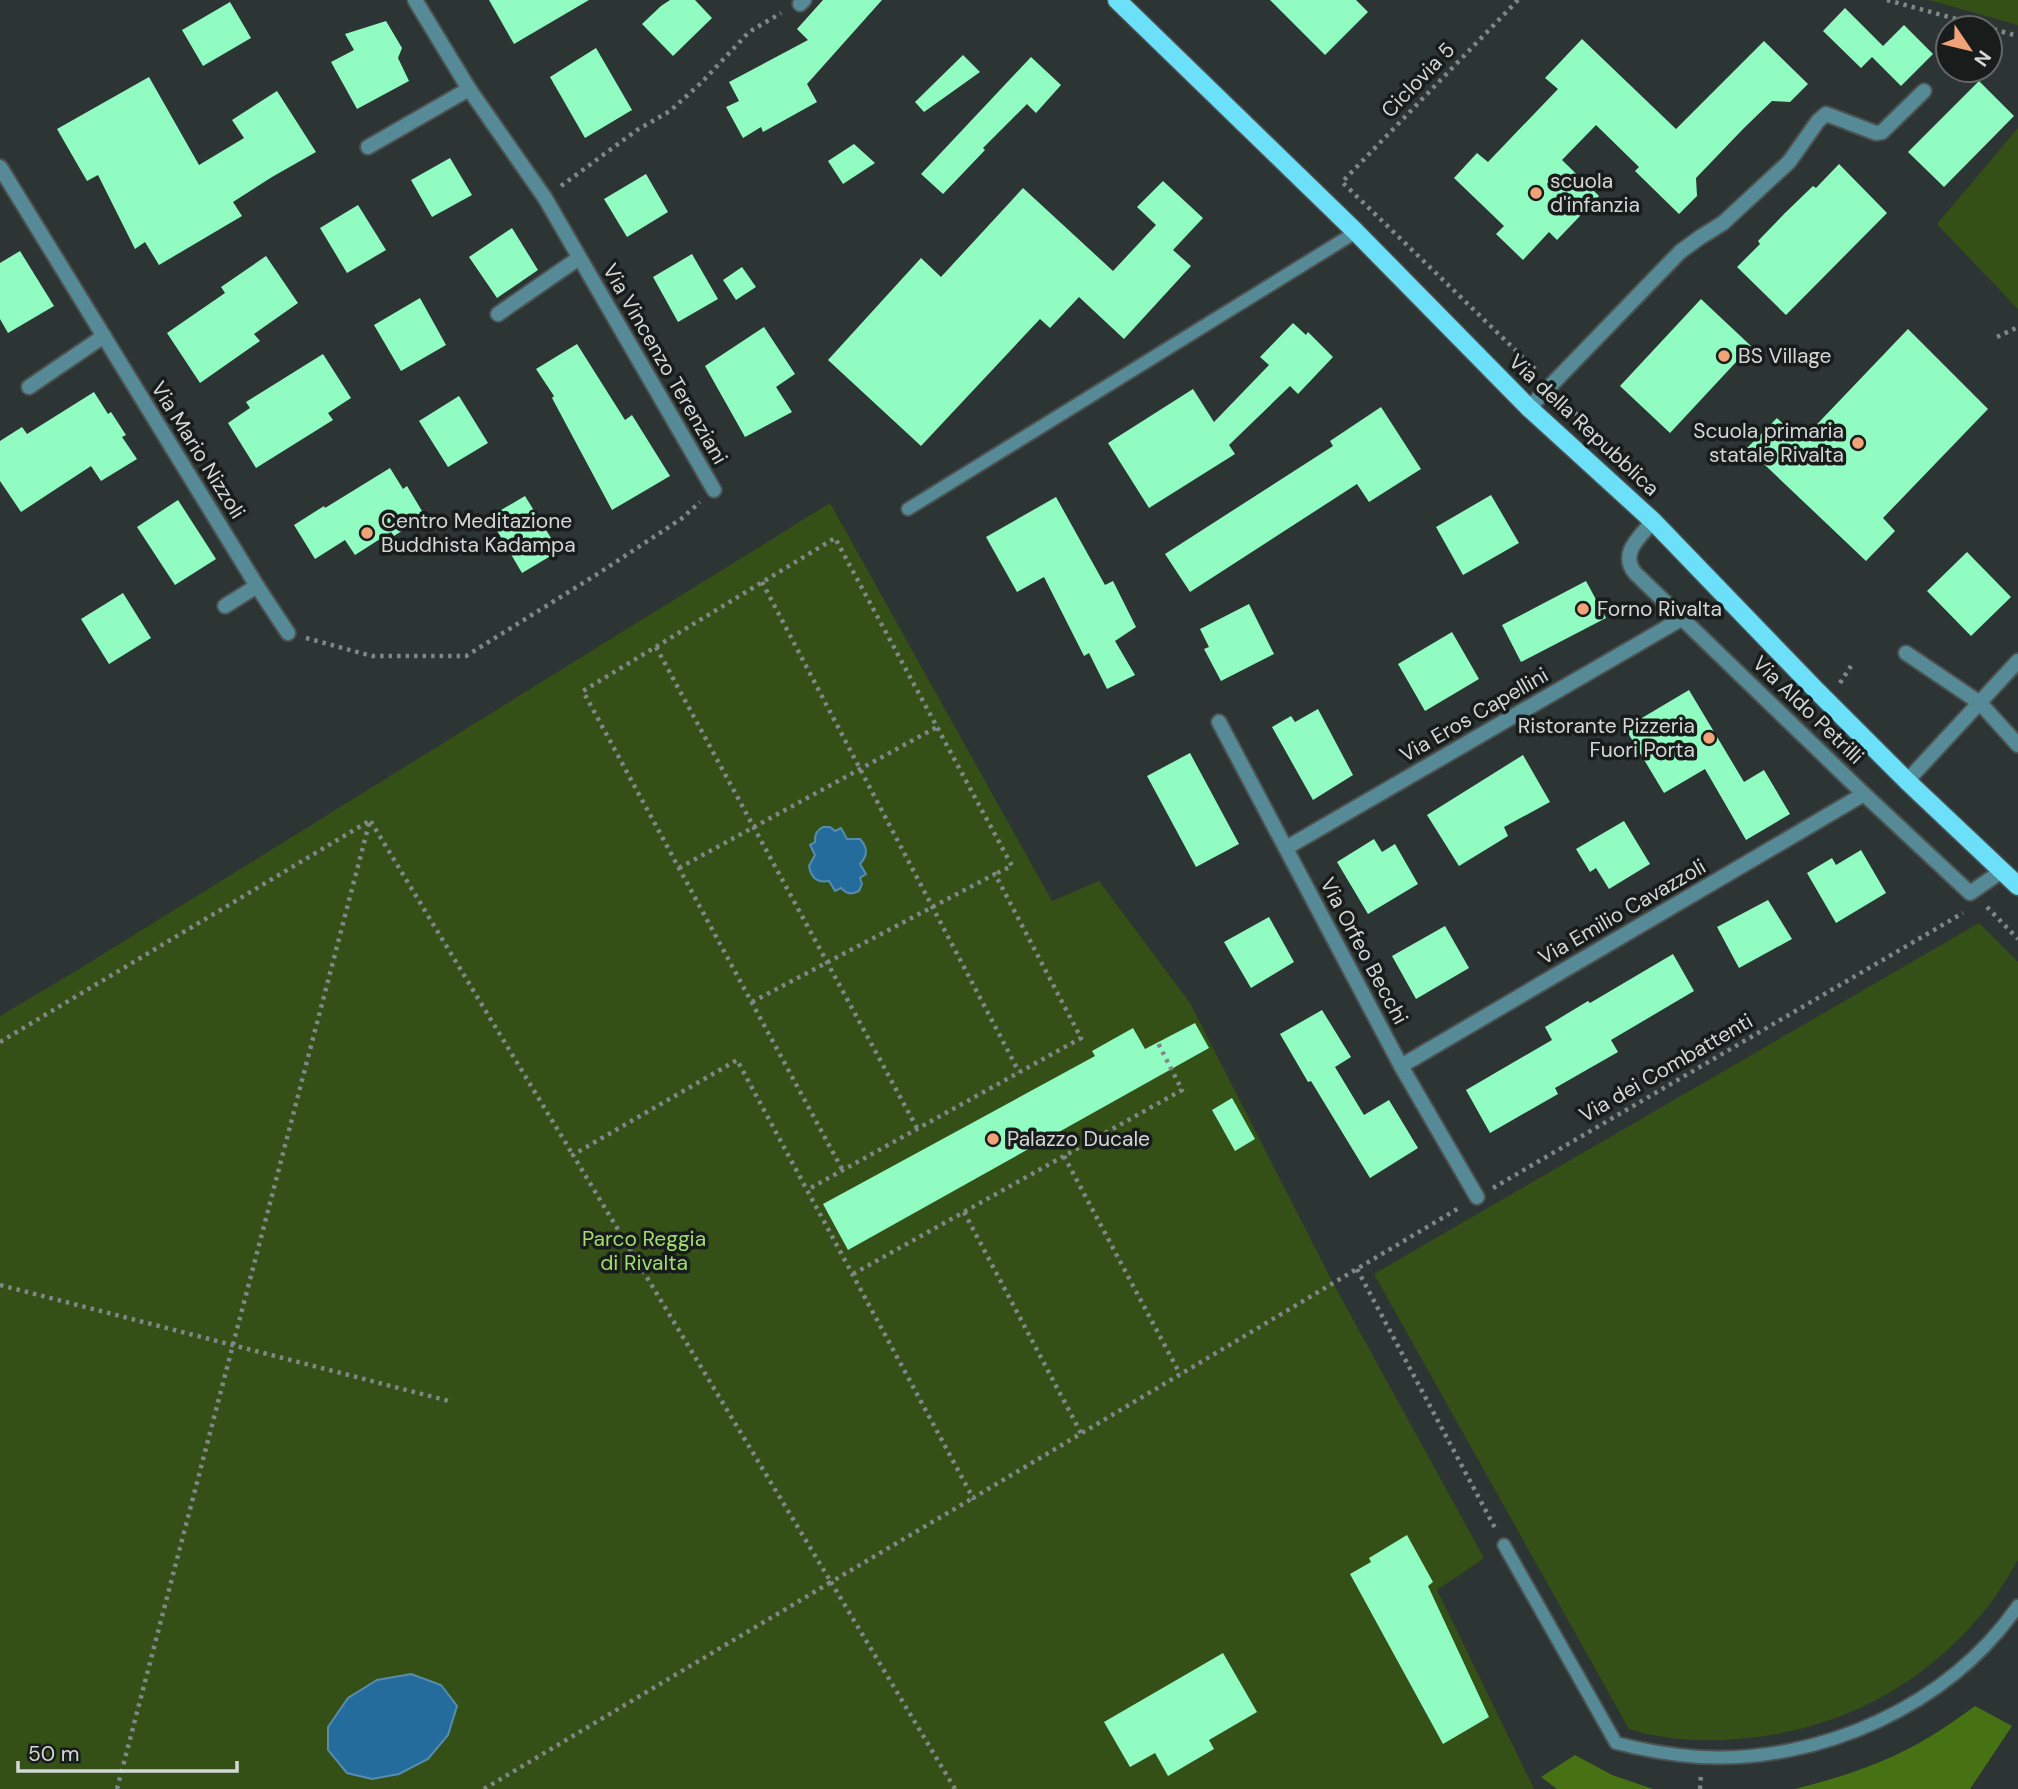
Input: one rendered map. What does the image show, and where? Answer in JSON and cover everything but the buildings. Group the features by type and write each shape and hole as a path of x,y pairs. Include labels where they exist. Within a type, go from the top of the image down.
{"main road":[{"name":"Via della Repubblica","path":"1117,0 1356,232 1529,408 1653,521 1815,689 2018,886"}],"street":[{"name":"Via Vincenzo Terenziani","path":"415,0 469,89 545,198 714,490"},
{"path":"368,147 469,89"},
{"path":"1529,408 1681,253 1723,223 1789,162 1826,114 1882,132 1924,91"},
{"name":"Via Mario Nizzoli","path":"0,167 288,633"},
{"name":"Via Vincenzo Terenziani","path":"498,314 579,258"},
{"path":"29,387 104,336"},
{"name":"Via Aldo Petrilli","path":"1653,521 1629,552 1629,565 1864,794 1970,893 2002,871"},
{"path":"226,607 257,586"},
{"name":"Via Eros Capellini","path":"1286,848 1683,618"},
{"path":"1906,653 1980,703 2015,738"},
{"path":"1908,781 2018,661"},
{"name":"Via Orfeo Becchi","path":"1219,722 1401,1066 1477,1197"},
{"name":"Via Emilio Cavazzoli","path":"1401,1066 1864,794"}],"lane":[{"path":"908,509 1356,232"},
{"path":"1504,1545 1616,1743 1655,1752 1702,1757 1748,1756 1814,1745 1852,1732 1912,1703 1955,1672 1985,1645 2018,1606"}],"path":[{"name":"Ciclovia 5","path":"1342,181 1518,0"},
{"path":"1887,0 2018,36"},
{"path":"545,198 637,130 670,111 702,82 749,32 802,2"},
{"path":"1997,337 2018,327"},
{"path":"288,633 372,656 466,656 681,519 714,490"},
{"path":"752,1002 1012,866 835,538 583,691 842,1169"},
{"path":"762,582 1019,1072"},
{"path":"656,647 917,1128"},
{"path":"679,868 937,727"},
{"path":"0,1042 370,820"},
{"path":"370,820 955,1789"},
{"path":"117,1789 370,820"},
{"path":"807,1190 1081,1038 995,874"},
{"path":"1981,902 2018,939"},
{"name":"Via dei Combattenti","path":"484,1789 1477,1197 1969,909"},
{"path":"852,1274 1182,1090 1158,1043"},
{"path":"573,1155 737,1060 973,1497"},
{"path":"1064,1156 1180,1374"},
{"path":"964,1212 1082,1433"},
{"path":"1357,1269 1504,1545"},
{"path":"0,1285 449,1401"}],"green space":[{"path":"1929,0 2018,0 2018,25 2004,21 2004,14 1979,14"},
{"path":"2018,128 2018,309 1937,224"},
{"name":"Parco Reggia di Rivalta","path":"830,503 1052,901 1099,881 1190,1003 1333,1283 1484,1558 1437,1590 1534,1789 0,1789 0,1016"},
{"path":"1979,923 2018,962 2018,1560 1987,1608 1950,1647 1896,1688 1836,1718 1771,1735 1736,1739 1682,1739 1629,1729 1374,1274"},
{"path":"1975,1706 2012,1726 1970,1789 1795,1789 1848,1774 1899,1754 1937,1733"},
{"path":"1575,1755 1612,1775 1653,1789 1557,1789 1541,1777"}],"water":[{"path":"823,827 830,827 835,831 841,828 847,839 860,839 864,845 866,855 860,864 866,874 860,878 862,884 859,891 849,893 841,888 835,891 829,881 815,879 811,874 809,866 815,855 810,845 815,842 816,833"},
{"path":"411,1674 441,1685 457,1706 448,1735 428,1759 399,1774 372,1779 347,1773 328,1750 328,1727 348,1698 377,1680"}],"place":[{"name":"scuola d'infanzia","path":"1536,193"},
{"name":"BS Village","path":"1724,356"},
{"name":"Scuola primaria statale Rivalta","path":"1858,443"},
{"name":"Centro Meditazione Buddhista Kadampa","path":"367,533"},
{"name":"Forno Rivalta","path":"1583,609"},
{"name":"Ristorante Pizzeria Fuori Porta","path":"1709,738"},
{"name":"Palazzo Ducale","path":"993,1139"}]}
